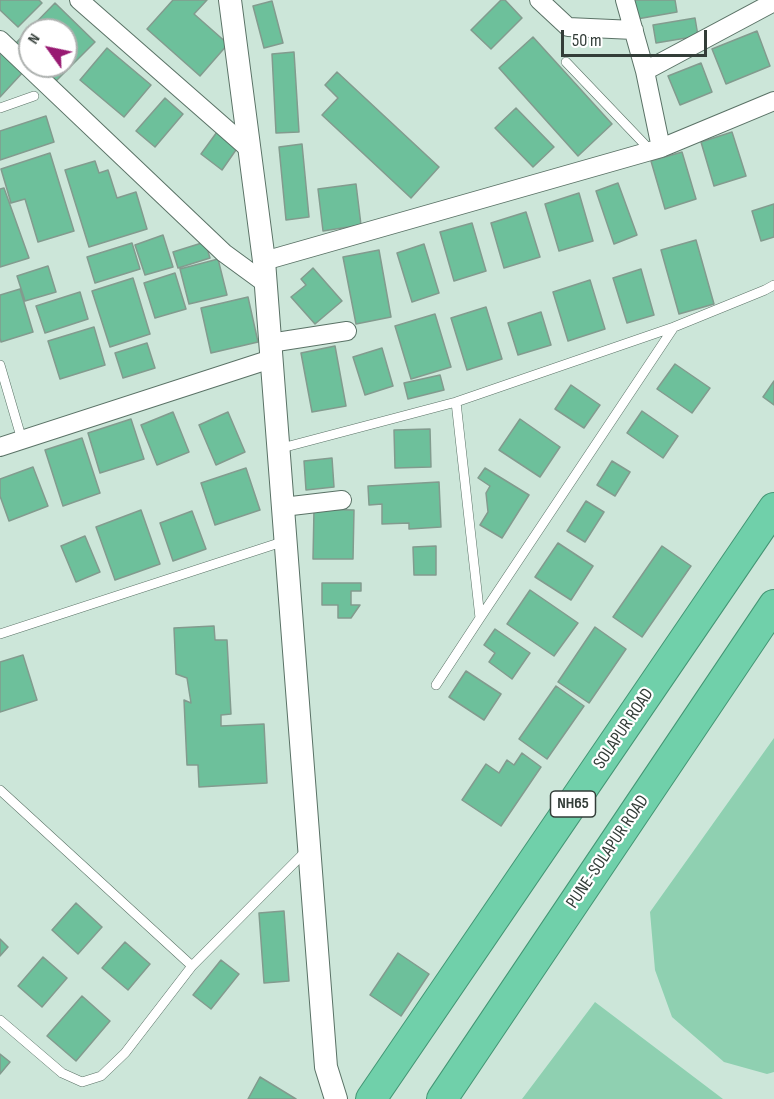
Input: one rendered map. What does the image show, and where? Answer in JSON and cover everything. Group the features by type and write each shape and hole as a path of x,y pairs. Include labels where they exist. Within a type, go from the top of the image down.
{"highway":[{"name":"SOLAPUR ROAD","path":"371,1099 774,508"},
{"name":"PUNE-SOLAPUR ROAD","path":"442,1099 774,605"}],"street":[{"path":"79,0 249,149"},
{"path":"230,0 265,272 326,1067 336,1099"},
{"path":"538,0 568,27 634,30"},
{"path":"625,0 645,71 656,150"},
{"path":"645,71 774,2"},
{"path":"0,40 224,253 265,272 656,150 774,101"},
{"path":"0,447 271,351 347,330"},
{"path":"283,507 342,500"}],"lane":[{"path":"567,62 656,150"},
{"path":"0,108 34,96"},
{"path":"278,449 456,402 674,327 774,285"},
{"path":"436,685 674,327"},
{"path":"0,365 22,440"},
{"path":"456,402 480,618"},
{"path":"0,634 285,541"},
{"path":"0,790 192,966"},
{"path":"0,1020 62,1073 82,1082 101,1076 125,1053 192,966 309,847"}],"green space":[{"path":"774,738 774,1072 767,1074 724,1062 672,1017 655,970 650,912"},
{"path":"595,1002 723,1099 522,1099"}],"building":[{"path":"0,0 39,0 42,3 27,18 18,18 18,27 0,10"},
{"path":"173,0 207,0 194,14 228,44 200,76 147,29"},
{"path":"501,0 505,0 522,18 491,49 471,30"},
{"path":"634,0 675,0 677,12 637,19"},
{"path":"272,1 283,43 264,48 253,6"},
{"path":"55,3 70,18 40,18"},
{"path":"695,18 698,36 656,43 653,25"},
{"path":"78,25 95,42 78,59"},
{"path":"757,31 770,66 726,84 712,49"},
{"path":"533,37 612,124 578,156 499,68"},
{"path":"0,48 18,65 18,78 0,97"},
{"path":"107,48 151,85 124,117 80,80"},
{"path":"294,52 299,132 276,133 272,54"},
{"path":"701,63 712,92 680,105 668,76"},
{"path":"337,72 439,167 411,198 322,115 338,98 325,85"},
{"path":"47,78 59,78 53,84"},
{"path":"165,98 183,114 155,147 136,131"},
{"path":"516,108 554,147 533,167 495,128"},
{"path":"46,116 54,142 0,160 0,131"},
{"path":"217,132 238,147 222,170 201,154"},
{"path":"732,132 746,176 714,186 701,142"},
{"path":"302,144 309,217 286,220 279,147"},
{"path":"682,152 696,199 665,209 651,161"},
{"path":"50,153 74,231 38,242 25,199 11,203 1,169"},
{"path":"95,161 99,173 108,170 117,198 136,192 147,229 89,247 65,170"},
{"path":"618,183 637,235 614,244 596,191"},
{"path":"356,184 361,225 323,231 318,189"},
{"path":"4,188 29,258 0,267 0,189"},
{"path":"579,193 593,241 559,251 545,204"},
{"path":"774,204 774,237 761,241 752,211"},
{"path":"526,212 540,257 504,268 491,223"},
{"path":"472,223 486,271 454,281 440,232"},
{"path":"163,235 173,267 145,275 135,245"},
{"path":"696,240 714,304 679,314 661,250"},
{"path":"205,242 210,258 178,268 173,252"},
{"path":"132,243 140,269 95,283 87,257"},
{"path":"424,244 439,293 412,302 397,253"},
{"path":"379,250 391,317 356,324 343,257"},
{"path":"218,259 227,295 189,304 180,269"},
{"path":"48,266 56,292 25,301 17,276"},
{"path":"313,268 342,301 315,324 291,297 306,285 301,279"},
{"path":"641,269 654,315 627,323 613,278"},
{"path":"175,273 186,309 155,318 144,283"},
{"path":"133,278 150,334 110,347 92,291"},
{"path":"590,280 605,329 568,341 553,292"},
{"path":"20,289 33,332 1,342 0,295"},
{"path":"80,292 88,319 45,333 36,306"},
{"path":"248,297 258,342 211,353 201,308"},
{"path":"486,307 502,359 467,370 451,318"},
{"path":"541,312 551,345 518,355 508,323"},
{"path":"435,314 451,367 411,379 395,326"},
{"path":"94,327 105,365 60,379 48,341"},
{"path":"147,343 155,368 123,378 115,353"},
{"path":"335,346 346,406 312,412 301,353"},
{"path":"382,348 393,386 365,395 353,357"},
{"path":"675,364 710,388 692,413 657,389"},
{"path":"440,375 444,390 408,399 404,383"},
{"path":"774,381 774,405 763,397"},
{"path":"571,385 600,405 584,428 555,409"},
{"path":"642,411 678,436 663,458 627,433"},
{"path":"173,412 189,452 157,465 141,425"},
{"path":"228,412 245,452 216,465 199,425"},
{"path":"131,419 144,459 100,473 88,433"},
{"path":"520,419 560,447 540,477 499,450"},
{"path":"430,429 431,467 395,468 394,430"},
{"path":"82,438 100,493 63,506 45,450"},
{"path":"332,458 334,487 306,490 304,461"},
{"path":"612,461 630,472 615,496 597,485"},
{"path":"33,467 48,506 9,521 0,496 0,479"},
{"path":"246,468 260,510 215,525 201,483"},
{"path":"485,468 529,495 502,538 480,525 488,512 486,493 490,486 478,478"},
{"path":"439,482 441,527 409,529 409,523 382,524 382,504 369,505 368,486"},
{"path":"586,501 604,512 585,542 567,531"},
{"path":"314,509 354,510 353,559 313,559"},
{"path":"141,510 160,564 115,580 96,527"},
{"path":"192,511 206,549 173,561 160,523"},
{"path":"85,536 100,572 76,582 61,546"},
{"path":"558,543 593,566 571,600 535,577"},
{"path":"436,546 436,575 414,575 413,547"},
{"path":"662,546 691,566 642,637 613,617"},
{"path":"322,583 361,583 361,591 351,591 351,605 360,605 351,618 338,618 338,605 322,605"},
{"path":"530,590 578,623 554,656 507,624"},
{"path":"214,626 215,640 227,640 231,714 221,715 221,726 264,724 267,783 199,787 198,765 187,765 184,700 191,703 187,678 176,674 174,628"},
{"path":"595,627 626,649 589,703 558,682"},
{"path":"495,629 530,653 512,679 489,662 495,653 484,645"},
{"path":"23,655 37,700 0,712 0,662"},
{"path":"466,671 501,694 484,720 449,697"},
{"path":"556,686 584,706 547,759 519,739"},
{"path":"522,753 541,767 501,826 462,800 486,764 499,773 507,760 514,765"},
{"path":"76,903 102,927 78,954 52,930"},
{"path":"284,911 289,981 264,983 259,913"},
{"path":"0,939 8,947 0,956"},
{"path":"125,942 150,964 128,990 102,968"},
{"path":"398,953 429,974 401,1016 370,995"},
{"path":"43,957 67,978 42,1007 18,986"},
{"path":"221,960 239,974 211,1009 193,995"},
{"path":"82,996 110,1021 76,1061 47,1036"},
{"path":"0,1054 10,1062 0,1074"},
{"path":"260,1077 296,1099 248,1099"}]}
